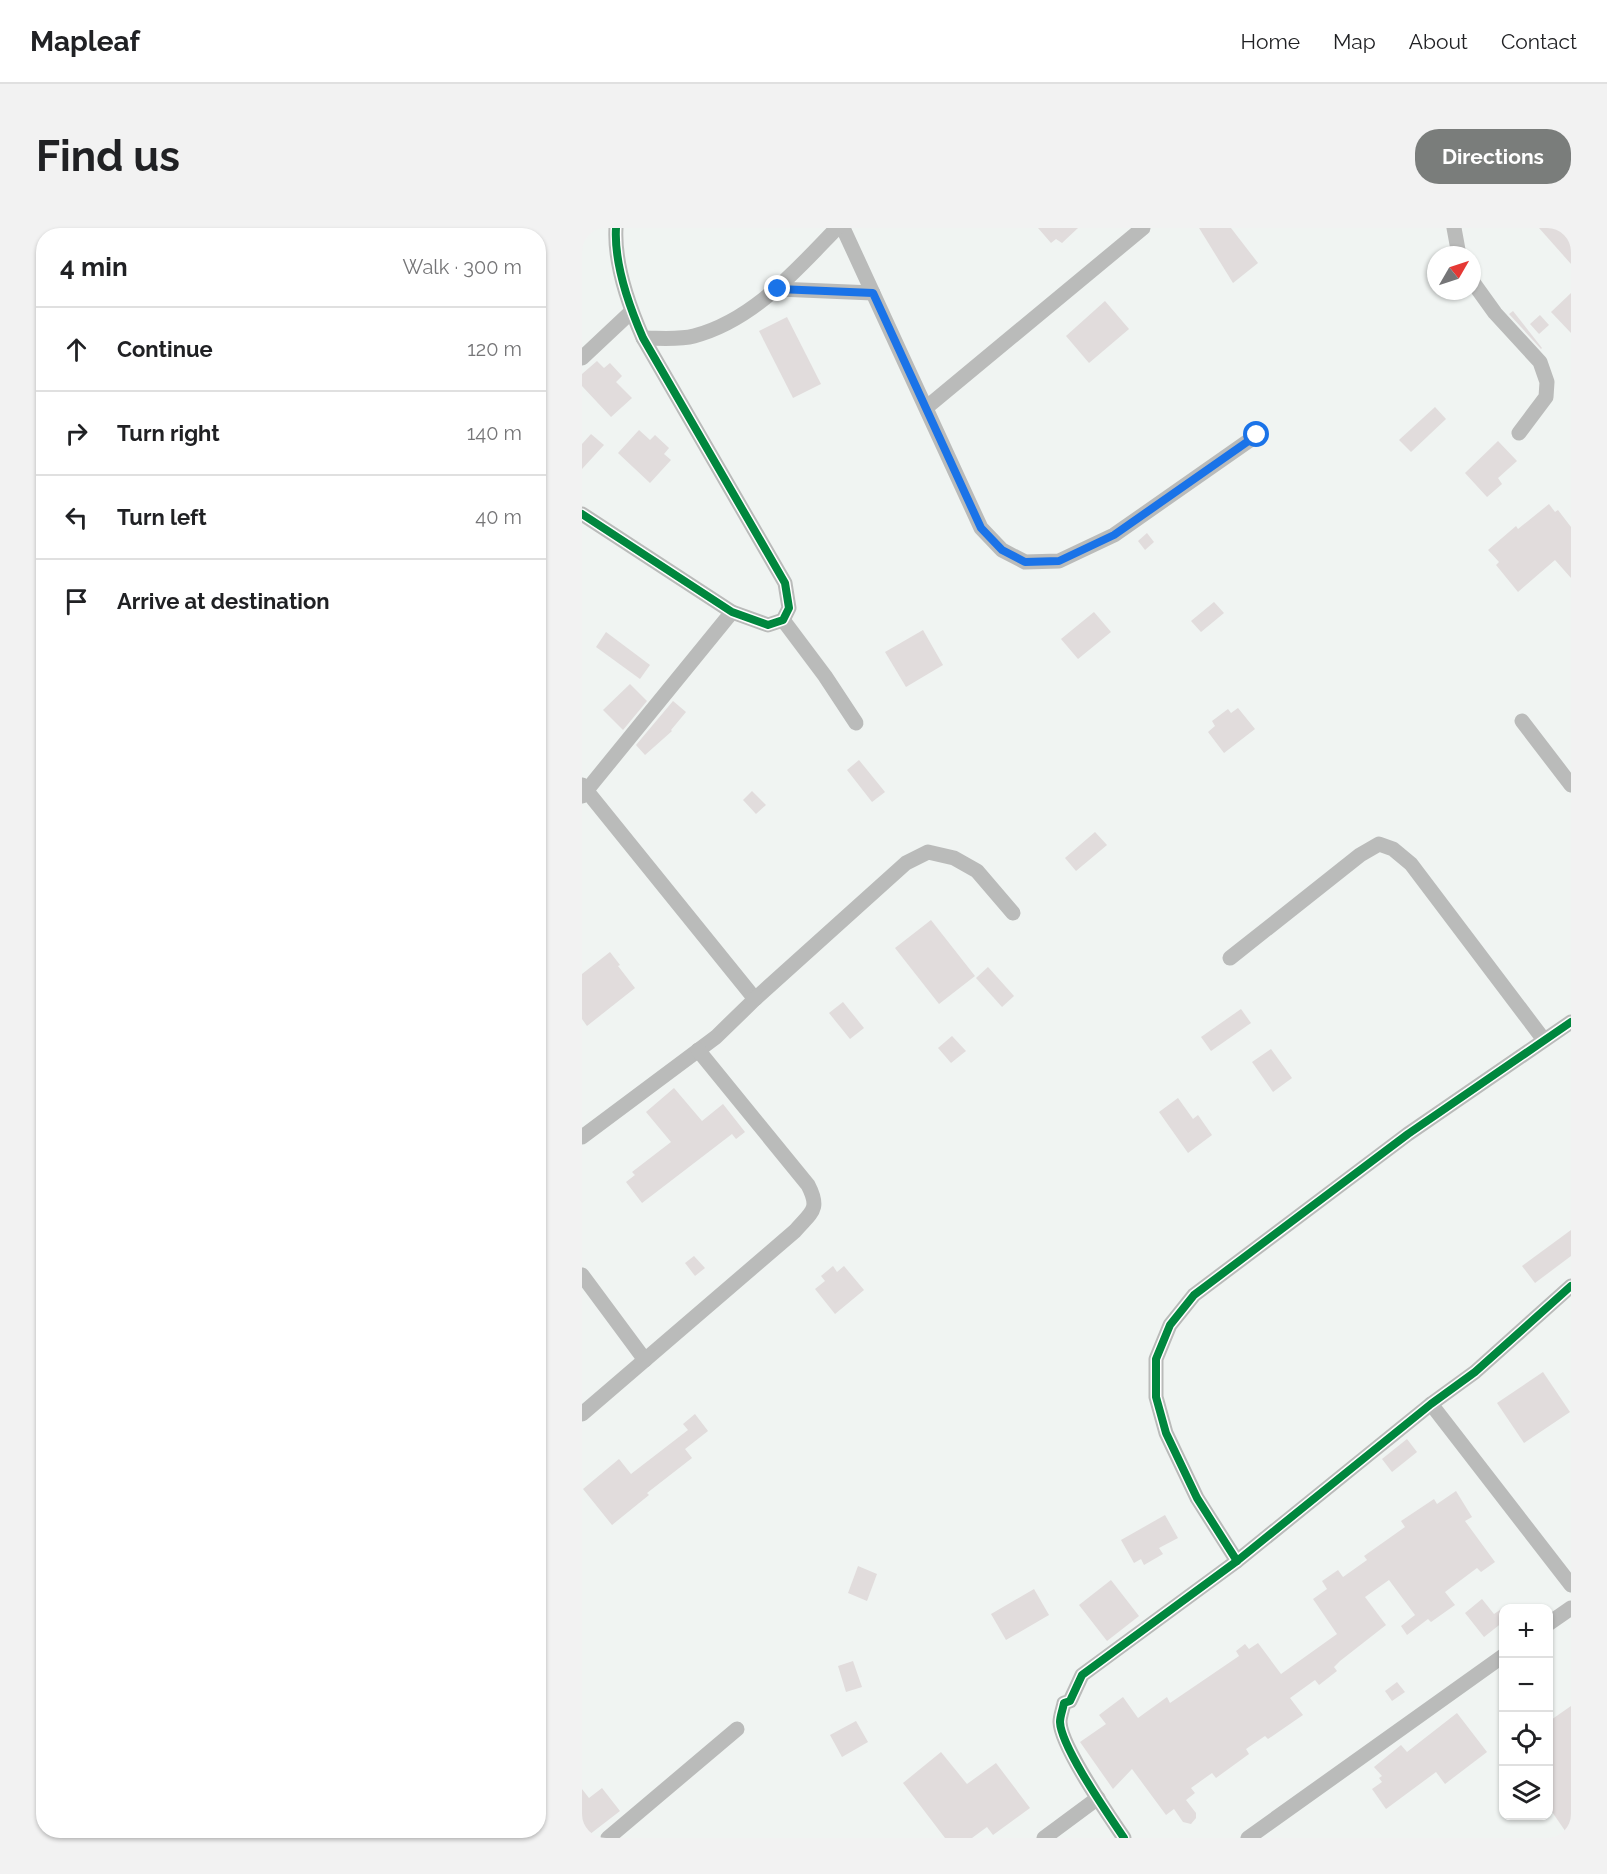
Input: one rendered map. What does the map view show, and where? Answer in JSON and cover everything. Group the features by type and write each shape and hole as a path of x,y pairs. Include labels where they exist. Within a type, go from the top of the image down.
{"street":[{"path":"582,514 732,612 768,625 783,620 789,608 785,583 643,338 632,312 615,244 616,228"},
{"path":"643,338 693,336 732,321 778,289 837,228"},
{"path":"843,228 981,528 1002,550 1025,562 1059,561 1114,535 1257,435"},
{"path":"927,407 1143,228"},
{"path":"1454,228 1457,246"},
{"path":"778,289 873,293"},
{"path":"1481,294 1495,314 1540,362 1547,382 1546,397 1519,433"},
{"path":"582,358 632,312"},
{"path":"732,612 584,790 755,999"},
{"path":"783,620 825,676 856,723"},
{"path":"1522,721 1571,785"},
{"path":"1230,958 1360,855 1379,844 1393,849 1411,864 1544,1040"},
{"path":"582,1137 716,1037 906,863 928,852 954,858 977,871 1013,913"},
{"path":"1237,1561 1197,1498 1166,1433 1156,1397 1156,1359 1170,1324 1194,1295 1408,1134 1571,1022"},
{"path":"582,1414 795,1231 814,1208 815,1199 807,1185 698,1050"},
{"path":"582,1275 645,1360"},
{"path":"1124,1838 1064,1739 1060,1721 1064,1703 1070,1701 1082,1675 1237,1561 1431,1404 1475,1372 1571,1286"},
{"path":"1431,1404 1571,1585"},
{"path":"1553,1621 1571,1608"},
{"path":"1248,1838 1500,1658"},
{"path":"608,1838 736,1729"},
{"path":"1044,1838 1098,1798"}],"building":[{"path":"1038,228 1078,228 1062,243 1056,239 1051,243"},
{"path":"1199,228 1231,228 1258,263 1233,283"},
{"path":"1539,228 1571,228 1571,264"},
{"path":"1571,293 1571,333 1551,312"},
{"path":"1105,301 1129,329 1089,363 1066,336"},
{"path":"1513,311 1542,348 1541,349 1509,314"},
{"path":"1540,315 1549,325 1539,334 1530,324"},
{"path":"787,317 821,384 793,398 759,331"},
{"path":"597,361 604,368 610,363 622,376 616,382 632,398 611,417 582,386 582,374"},
{"path":"1435,407 1446,419 1411,452 1399,440"},
{"path":"639,430 650,440 655,435 669,448 664,454 671,460 650,483 618,453"},
{"path":"591,434 604,445 582,469 582,444"},
{"path":"1498,441 1517,461 1498,478 1502,484 1487,497 1465,473"},
{"path":"1549,504 1555,512 1558,510 1571,527 1571,578 1555,560 1518,592 1496,565 1499,562 1488,550 1516,526 1518,529"},
{"path":"1147,533 1154,542 1145,550 1138,541"},
{"path":"1214,602 1224,613 1201,632 1191,621"},
{"path":"1094,612 1111,632 1078,659 1061,639"},
{"path":"923,630 943,665 906,687 885,652"},
{"path":"606,632 650,665 640,679 596,647"},
{"path":"630,684 647,701 623,730 603,710"},
{"path":"673,701 686,712 672,731 645,755 636,745"},
{"path":"1238,708 1255,729 1224,753 1208,732 1215,726 1212,721 1228,709 1231,713"},
{"path":"859,760 885,792 872,802 847,770"},
{"path":"752,791 766,805 756,814 743,800"},
{"path":"1095,832 1107,845 1076,871 1065,858"},
{"path":"931,920 975,976 939,1004 895,948"},
{"path":"610,952 635,988 587,1026 582,1019 582,974"},
{"path":"988,967 1014,996 1002,1007 976,978"},
{"path":"843,1002 864,1028 850,1039 829,1013"},
{"path":"1241,1009 1251,1023 1211,1051 1201,1037"},
{"path":"952,1036 966,1051 951,1063 938,1048"},
{"path":"1271,1049 1292,1078 1273,1092 1252,1062"},
{"path":"674,1088 702,1121 723,1104 745,1132 736,1139 732,1134 642,1203 626,1182 635,1175 632,1172 671,1142 646,1112"},
{"path":"1178,1098 1193,1119 1198,1115 1212,1135 1188,1153 1159,1112"},
{"path":"1571,1230 1571,1256 1535,1283 1522,1266"},
{"path":"694,1256 705,1268 695,1276 685,1263"},
{"path":"833,1266 837,1272 844,1266 864,1290 835,1314 815,1289 825,1281 821,1276"},
{"path":"1543,1372 1570,1412 1524,1443 1497,1403"},
{"path":"695,1414 708,1431 685,1449 692,1458 647,1493 649,1495 612,1525 583,1489 619,1459 631,1474 688,1430 683,1424"},
{"path":"1407,1439 1417,1452 1392,1472 1382,1459"},
{"path":"1456,1491 1472,1517 1465,1521 1495,1562 1481,1572 1477,1568 1445,1592 1455,1605 1431,1622 1428,1619 1407,1635 1401,1626 1415,1615 1389,1580 1365,1597 1386,1625 1340,1661 1334,1667 1337,1671 1319,1685 1315,1680 1290,1698 1303,1715 1268,1739 1265,1736 1246,1749 1249,1754 1216,1778 1212,1773 1191,1788 1195,1793 1186,1800 1196,1813 1196,1818 1191,1824 1183,1822 1174,1809 1166,1815 1132,1769 1113,1789 1080,1742 1106,1724 1099,1715 1123,1697 1138,1718 1167,1697 1170,1703 1239,1656 1236,1651 1245,1644 1249,1649 1258,1643 1281,1674 1337,1634 1313,1599 1327,1589 1322,1581 1338,1570 1343,1577 1367,1560 1364,1556 1405,1527 1401,1521 1434,1499 1437,1504"},
{"path":"1165,1515 1178,1538 1159,1548 1163,1554 1144,1565 1141,1559 1134,1563 1121,1540"},
{"path":"858,1566 877,1574 867,1601 848,1593"},
{"path":"1111,1580 1139,1616 1107,1641 1079,1605"},
{"path":"1034,1589 1049,1615 1006,1640 991,1614"},
{"path":"1482,1599 1494,1614 1499,1611 1499,1625 1484,1637 1465,1613"},
{"path":"853,1661 862,1687 846,1692 838,1666"},
{"path":"1397,1682 1405,1692 1392,1701 1385,1691"},
{"path":"1571,1706 1571,1838 1553,1813 1553,1719"},
{"path":"1457,1713 1487,1752 1445,1784 1436,1772 1386,1809 1372,1789 1382,1782 1379,1778 1382,1776 1374,1767 1401,1745 1407,1752"},
{"path":"856,1721 868,1742 842,1757 830,1735"},
{"path":"941,1752 967,1784 996,1763 1030,1808 993,1835 987,1827 972,1838 945,1838 903,1783"},
{"path":"602,1788 620,1811 582,1838 582,1789 589,1798"}],"cycle path":[{"path":"582,514 732,612 768,625 783,620 789,608 785,583 643,338 620,270 616,228"},
{"path":"1237,1561 1197,1498 1166,1433 1156,1397 1156,1359 1170,1325 1194,1295 1408,1134 1571,1022"},
{"path":"1124,1838 1086,1780 1062,1733 1060,1717 1064,1703 1070,1701 1082,1675 1237,1561 1431,1404 1475,1372 1571,1286"}],"route":[{"path":"778,289 873,293 981,528 1002,550 1025,562 1059,561 1114,535 1257,435"}]}
